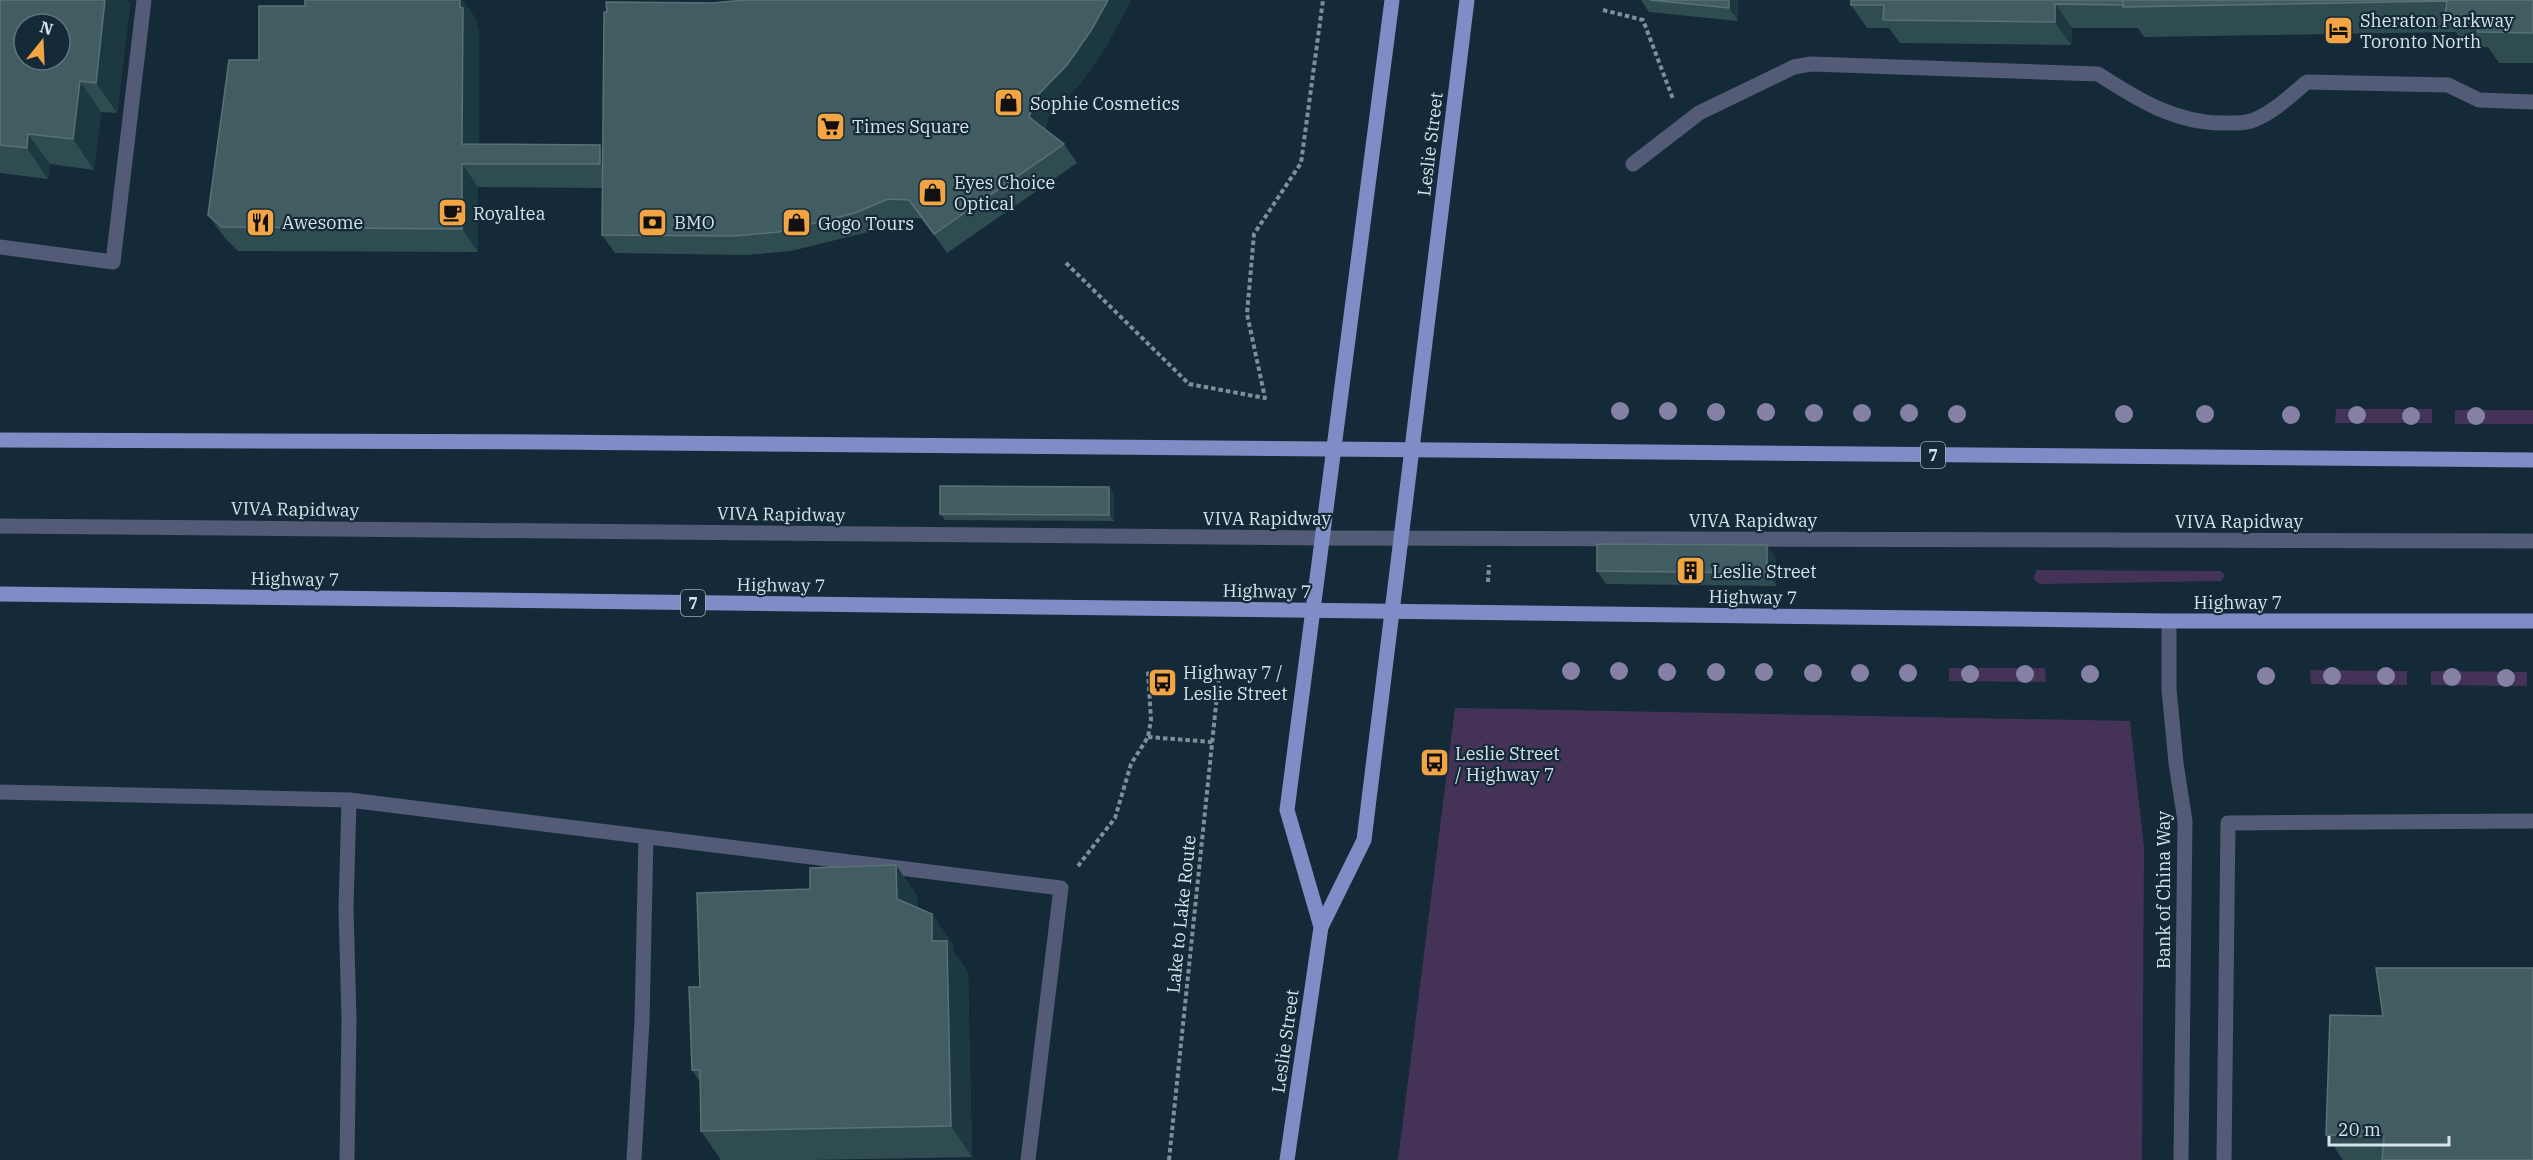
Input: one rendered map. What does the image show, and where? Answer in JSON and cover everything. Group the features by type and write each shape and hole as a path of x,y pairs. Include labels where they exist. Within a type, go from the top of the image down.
{"main road":[{"name":"Leslie Street","path":"1320,927 1287,810 1392,0"},
{"name":"Leslie Street","path":"1287,1160 1320,927 1364,840 1467,0"},
{"name":"7","path":"0,440 2533,460"},
{"name":"Highway 7","path":"0,594 2169,621 2533,621"}],"lane":[{"path":"0,247 113,262 144,0"},
{"path":"1633,164 1699,113 1794,67 1811,64 2098,74 2138,100 2164,112 2211,123 2238,123 2254,120 2281,104 2307,82 2448,85 2479,100 2533,102"},
{"name":"VIVA Rapidway","path":"0,525 1322,538 2533,541"},
{"name":"Bank of China Way","path":"2169,621 2169,689 2176,763 2185,821 2181,1160"},
{"path":"0,792 349,800 1061,888 1028,1160"},
{"path":"348,1160 349,1019 346,909 349,800"},
{"path":"2224,1160 2228,823 2533,821"},
{"path":"634,1160 642,1021 646,837"}],"path":[{"path":"1066,263 1189,384 1265,398 1247,314 1254,234 1301,163 1323,0"},
{"path":"1603,9 1643,20 1683,125"},
{"path":"1488,582 1490,561"},
{"path":"1061,888 1115,818 1131,764 1148,737 1151,720 1148,671"},
{"name":"Lake to Lake Route","path":"1168,1160 1219,676 1215,675"},
{"path":"1148,737 1212,742"}],"shaded area":[{"path":"2336,409 2432,409 2432,423 2335,423"},
{"path":"2455,410 2533,410 2533,424 2455,424"},
{"path":"2037,570 2220,571 2225,575 2221,581 2039,584 2033,578"},
{"path":"1949,668 2045,668 2046,682 1949,681"},
{"path":"2310,670 2407,671 2407,685 2311,684"},
{"path":"2431,671 2527,672 2527,686 2431,685"},
{"path":"1455,708 2130,721 2144,848 2142,1160 1398,1160"}],"building":[{"path":"0,0 105,0 96,83 80,81 73,139 28,134 27,148 0,145"},
{"path":"305,0 460,0 460,7 463,8 462,144 600,145 600,164 462,164 462,229 222,227 208,215 229,60 259,60 259,6 305,6"},
{"name":"Times Square","path":"744,0 1108,0 1092,29 1067,65 1036,97 1029,117 1064,144 934,234 909,200 888,199 855,213 778,232 733,236 602,235 604,12 607,12 606,2 713,3"},
{"path":"1650,0 1729,0 1729,8"},
{"path":"1851,0 2123,0 2123,5 2055,4 2055,22 1883,20 1884,5 1851,5"},
{"path":"2123,0 2533,0 2533,33 2478,32 2475,17 2445,17 2447,1 2123,7"},
{"path":"940,486 1109,487 1109,515 940,514"},
{"path":"1597,544 1767,545 1767,573 1597,571"},
{"path":"896,865 897,899 932,914 932,941 947,941 951,1126 701,1131 700,1070 692,1070 689,987 700,987 697,893 810,889 810,868"},
{"path":"2376,968 2533,968 2533,1160 2382,1160 2384,1137 2326,1135 2330,1015 2383,1016"}],"place":[{"name":"Sheraton Parkway Toronto North","path":"2339,30"},
{"name":"Sophie Cosmetics","path":"1009,103"},
{"name":"Times Square","path":"831,126"},
{"name":"Eyes Choice Optical","path":"933,192"},
{"name":"Royaltea","path":"452,213"},
{"name":"Awesome","path":"261,222"},
{"name":"BMO","path":"653,222"},
{"name":"Gogo Tours","path":"797,223"},
{"name":"Leslie Street","path":"1691,571"},
{"name":"Highway 7 / Leslie Street","path":"1162,682"},
{"name":"Leslie Street / Highway 7","path":"1434,763"}]}
